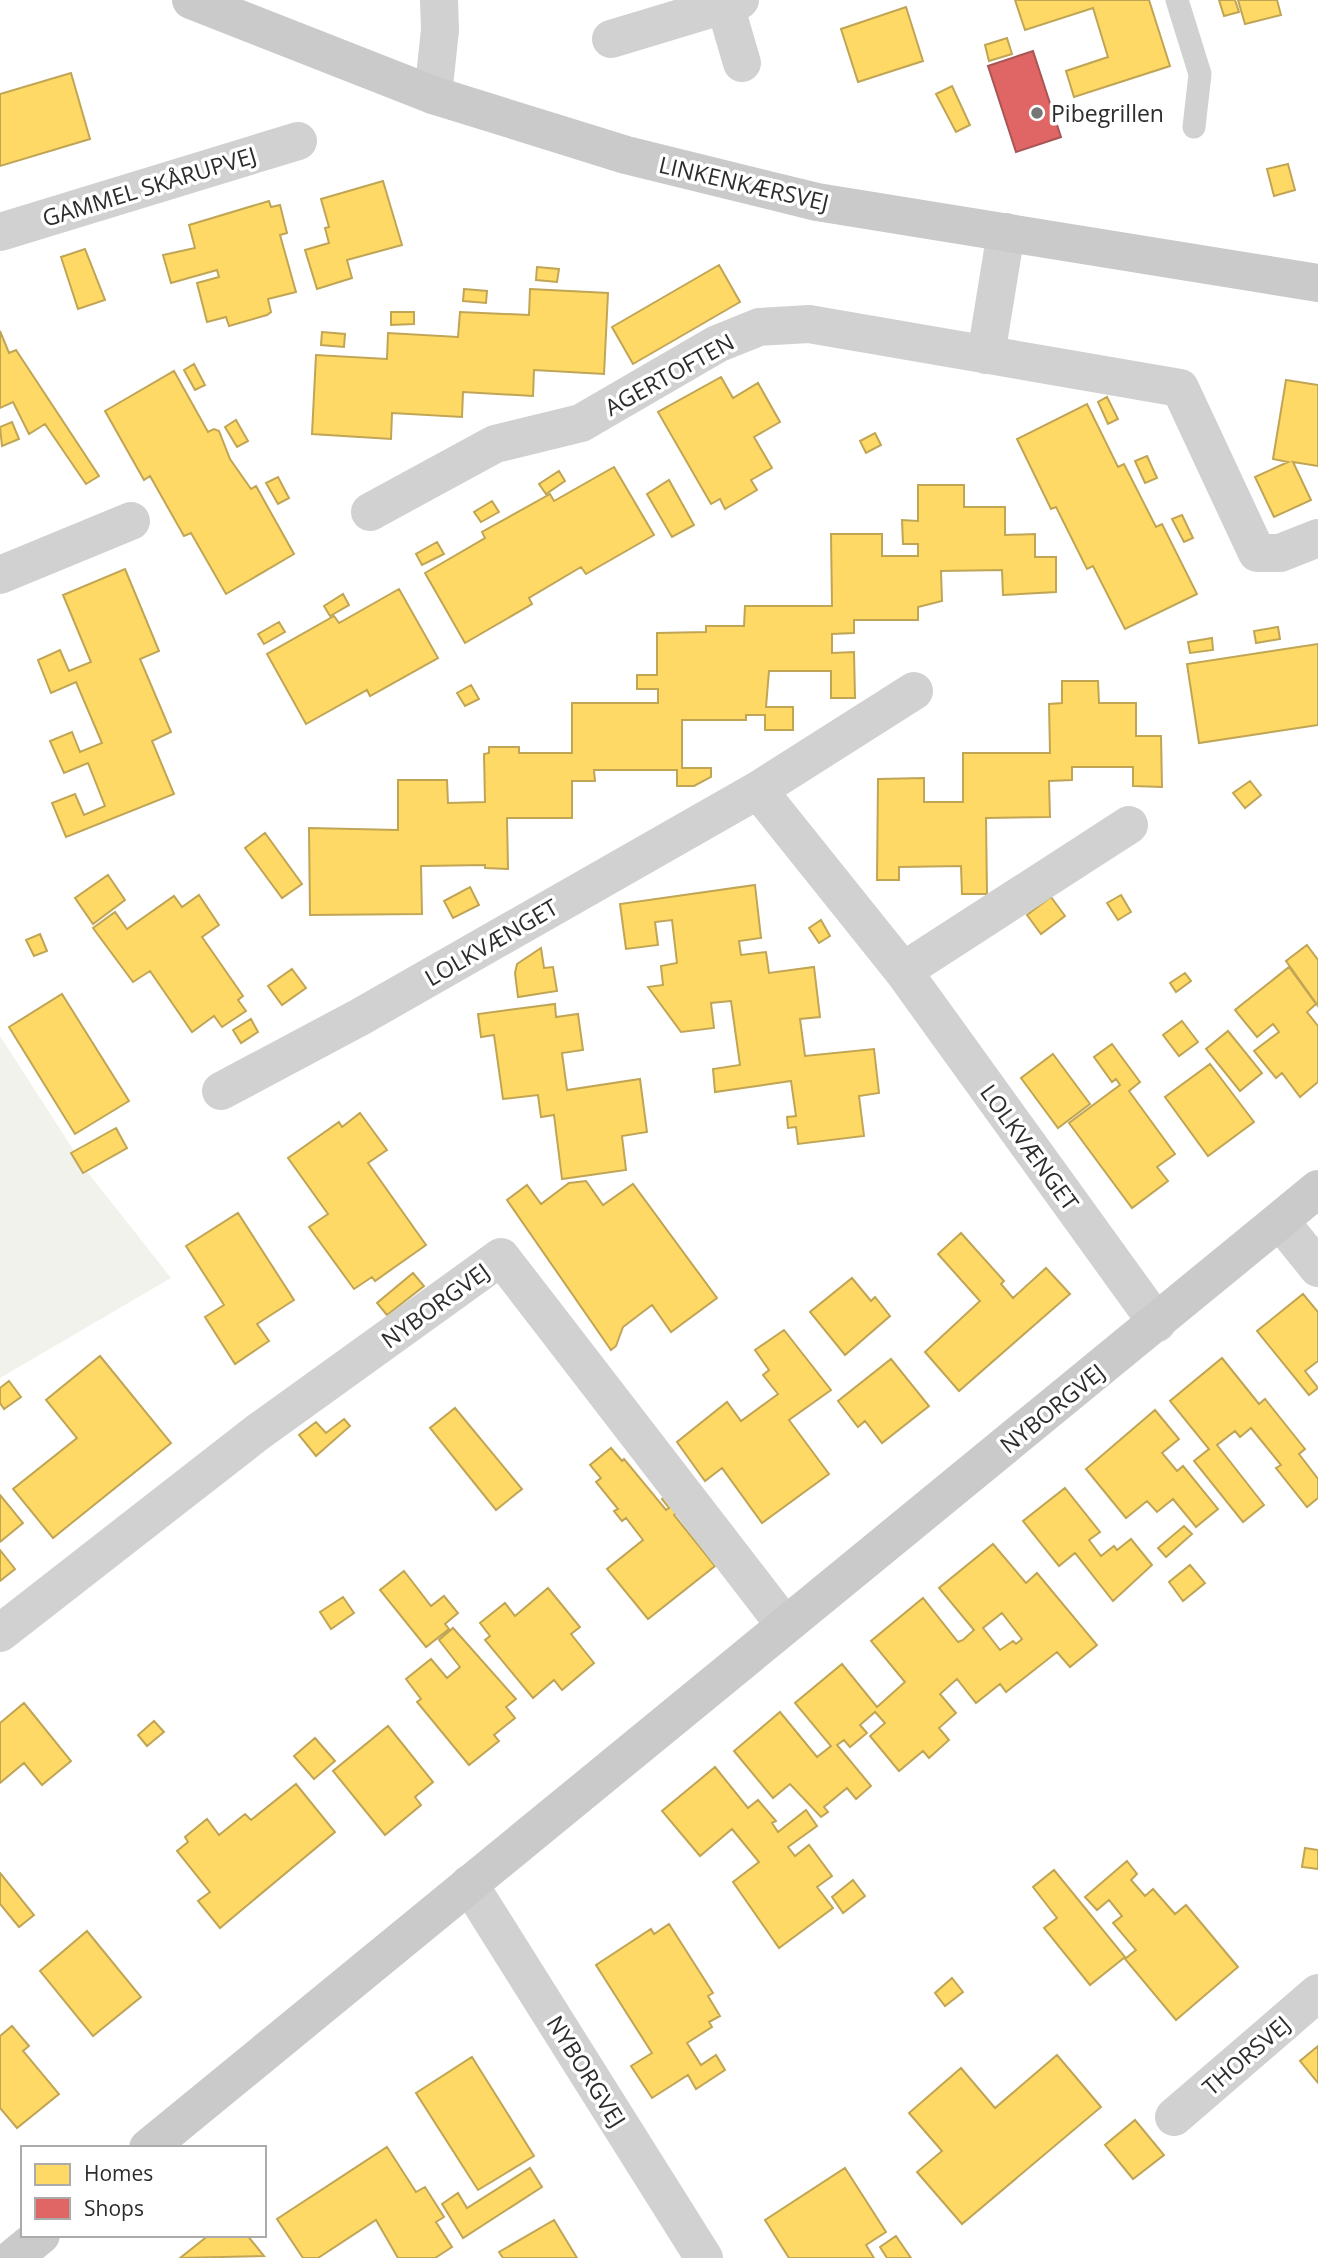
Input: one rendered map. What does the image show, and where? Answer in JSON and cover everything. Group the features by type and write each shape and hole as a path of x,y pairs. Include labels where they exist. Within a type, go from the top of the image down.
{"street":[{"name":"LINKENKÆRSVEJ","path":"191,0 433,95 626,155 817,202 1318,283"},
{"path":"433,95 440,30 439,0"},
{"path":"611,39 733,2 743,63"},
{"name":"GAMMEL SKÅRUPVEJ","path":"0,232 298,141"},
{"path":"986,355 1006,232"},
{"name":"AGERTOFTEN","path":"370,512 495,444 581,423 717,344 759,327 809,324 1180,388 1257,553 1280,553 1318,538"},
{"path":"0,575 131,521"},
{"name":"LOLKVÆNGET","path":"221,1091 360,1017 758,790 914,691"},
{"name":"LOLKVÆNGET","path":"758,790 903,971 1157,1323"},
{"path":"903,971 1129,825"},
{"name":"NYBORGVEJ","path":"150,2146 1318,1189"},
{"path":"1280,1221 1318,1268"},
{"name":"NYBORGVEJ","path":"0,1633 258,1432 501,1257 784,1624"},
{"name":"NYBORGVEJ","path":"469,1885 704,2258"},
{"name":"THORSVEJ","path":"1174,2117 1318,1993"},
{"path":"13,2258 39,2237"}],"lane":[{"path":"1177,0 1199,74 1194,127"}],"shaded area":[{"path":"0,1036 89,1174 171,1278 0,1378"}],"building: Homes":[{"path":"1015,0 1149,0 1170,66 1074,97 1066,71 1108,57 1093,8 1025,30"},
{"path":"1219,0 1235,0 1239,12 1224,16"},
{"path":"1238,0 1277,0 1281,15 1245,24"},
{"path":"906,7 923,61 858,82 841,29"},
{"path":"1007,38 1012,54 989,61 985,45"},
{"path":"71,73 90,139 0,166 0,94"},
{"path":"952,86 970,125 956,132 936,94"},
{"path":"1288,164 1295,190 1274,196 1267,169"},
{"path":"383,181 402,245 347,260 352,278 317,289 305,250 329,243 325,228 329,227 321,199"},
{"path":"269,201 271,207 280,205 287,233 280,235 296,292 268,299 271,312 267,315 229,326 226,317 207,322 197,283 219,277 217,270 171,283 163,255 195,248 189,225"},
{"path":"85,249 105,300 78,309 61,257"},
{"path":"719,265 740,302 633,364 612,327"},
{"path":"537,267 559,269 557,282 536,280"},
{"path":"464,289 487,291 486,303 463,301"},
{"path":"530,289 608,293 604,374 534,370 533,396 463,392 462,417 392,413 391,439 312,434 316,355 387,359 388,333 458,337 460,312 529,315"},
{"path":"391,312 414,312 414,324 391,325"},
{"path":"0,331 9,353 16,350 99,476 86,484 45,424 29,434 13,402 0,408"},
{"path":"322,332 345,334 344,347 321,345"},
{"path":"194,364 205,385 195,390 184,370"},
{"path":"174,371 208,432 214,429 219,431 230,459 251,489 256,486 294,554 226,594 191,533 184,536 150,476 144,480 105,411"},
{"path":"721,377 733,398 758,383 780,422 754,437 772,468 751,480 757,490 725,509 720,499 711,504 658,412"},
{"path":"1286,380 1318,385 1318,466 1293,462 1311,500 1274,517 1255,477 1288,462 1273,459"},
{"path":"1107,397 1118,419 1108,424 1098,402"},
{"path":"1087,404 1118,467 1124,464 1156,527 1162,524 1197,594 1125,629 1093,566 1087,569 1056,507 1051,509 1017,439"},
{"path":"236,420 248,441 237,447 225,427"},
{"path":"12,422 19,439 2,446 0,427"},
{"path":"875,433 881,445 866,453 860,441"},
{"path":"1147,456 1157,478 1145,483 1135,461"},
{"path":"614,467 654,535 586,574 581,567 529,598 532,604 465,643 425,573 485,538 482,532 550,494 554,501"},
{"path":"559,471 565,481 546,494 539,484"},
{"path":"278,477 289,498 278,504 266,483"},
{"path":"669,480 694,525 672,537 647,494"},
{"path":"918,485 964,485 964,507 1005,507 1005,535 1035,534 1035,557 1056,557 1056,592 1003,595 1002,570 941,571 942,601 918,607 918,620 854,620 854,633 832,634 832,653 854,652 855,698 831,698 831,671 769,671 766,707 793,707 793,730 765,730 765,715 746,715 746,720 682,720 682,768 711,768 711,777 694,786 677,786 677,770 594,770 595,781 572,781 572,818 507,818 508,869 485,868 485,865 421,866 422,914 310,915 309,828 398,830 398,780 447,780 448,803 485,802 484,754 489,753 489,747 519,747 519,753 572,753 572,703 658,703 658,689 637,689 637,675 657,675 657,633 706,632 706,626 744,626 745,606 832,606 831,534 882,534 882,556 918,556 918,544 903,544 902,520 918,521"},
{"path":"492,501 499,512 481,522 474,512"},
{"path":"1182,515 1193,538 1184,542 1172,519"},
{"path":"437,542 444,554 422,565 416,554"},
{"path":"125,569 159,651 140,659 171,732 152,741 174,794 66,837 52,803 75,794 84,815 105,806 88,763 64,773 50,741 72,732 80,752 102,743 76,682 51,693 38,660 60,650 69,671 91,662 63,595"},
{"path":"399,589 438,658 370,696 367,690 306,724 267,654 334,616 339,623"},
{"path":"343,594 349,605 330,616 324,606"},
{"path":"279,622 285,632 264,644 258,634"},
{"path":"1278,627 1280,639 1256,643 1254,631"},
{"path":"1212,638 1213,650 1190,653 1188,642"},
{"path":"1318,644 1318,725 1199,743 1187,664"},
{"path":"1062,681 1098,681 1099,703 1136,703 1136,736 1161,736 1162,787 1133,786 1133,767 1072,767 1072,780 1049,781 1050,817 986,818 987,894 962,894 961,866 899,867 899,880 877,880 878,779 924,778 924,802 963,802 963,753 1050,753 1049,704 1062,703"},
{"path":"471,685 479,699 465,706 457,693"},
{"path":"1250,781 1261,795 1245,808 1233,793"},
{"path":"265,833 302,884 282,898 245,848"},
{"path":"108,875 125,900 93,924 75,898"},
{"path":"755,885 761,938 739,941 741,955 766,952 769,973 814,967 820,1017 800,1019 805,1056 874,1049 879,1093 859,1096 864,1136 798,1144 796,1127 788,1128 787,1117 796,1116 791,1081 715,1092 713,1069 740,1065 731,1001 711,1003 714,1028 681,1032 648,987 663,985 661,966 677,963 672,920 655,922 658,945 626,949 620,904"},
{"path":"470,887 479,905 453,918 444,901"},
{"path":"199,895 219,925 202,937 243,996 238,1000 246,1011 222,1027 214,1016 192,1032 150,971 133,982 93,928 115,912 127,929 174,896 182,907"},
{"path":"1121,895 1131,912 1118,920 1107,903"},
{"path":"1051,897 1065,916 1041,934 1027,915"},
{"path":"821,920 830,936 819,943 809,928"},
{"path":"40,934 47,951 34,956 26,940"},
{"path":"1307,945 1318,960 1318,1006 1286,961"},
{"path":"541,948 544,968 553,967 557,991 518,997 515,973 517,964"},
{"path":"1289,967 1316,1004 1307,1012 1318,1026 1318,1082 1300,1097 1282,1073 1276,1078 1254,1051 1279,1032 1273,1024 1257,1037 1235,1010"},
{"path":"292,969 306,988 282,1005 268,986"},
{"path":"1185,973 1191,981 1176,992 1170,983"},
{"path":"62,994 129,1101 75,1134 9,1027"},
{"path":"555,1004 556,1017 578,1014 583,1050 562,1053 567,1090 640,1079 647,1132 622,1136 626,1170 562,1179 554,1115 541,1117 538,1095 503,1099 494,1035 481,1037 478,1014"},
{"path":"251,1019 258,1032 241,1043 233,1030"},
{"path":"1182,1021 1198,1042 1179,1056 1163,1035"},
{"path":"1228,1031 1262,1073 1240,1091 1206,1049"},
{"path":"1112,1044 1140,1082 1129,1091 1175,1154 1157,1167 1168,1181 1132,1208 1069,1123 1120,1085 1116,1079 1112,1082 1094,1057"},
{"path":"1053,1054 1090,1104 1058,1128 1021,1078"},
{"path":"1210,1064 1254,1122 1208,1156 1165,1097"},
{"path":"360,1113 387,1150 368,1163 426,1245 375,1281 372,1277 354,1289 309,1227 328,1214 288,1158 339,1122 342,1127"},
{"path":"116,1128 127,1148 83,1173 71,1153"},
{"path":"586,1181 603,1205 633,1184 717,1298 671,1332 652,1305 623,1327 616,1346 611,1350 507,1200 527,1185 541,1204 569,1183"},
{"path":"238,1213 294,1300 257,1324 269,1341 235,1364 205,1317 224,1305 186,1246"},
{"path":"961,1233 1004,1281 1001,1284 1013,1298 1046,1268 1070,1294 959,1391 925,1352 980,1301 938,1254"},
{"path":"413,1273 424,1286 387,1315 377,1303"},
{"path":"852,1278 871,1301 875,1297 890,1316 845,1355 810,1312"},
{"path":"1303,1294 1318,1312 1318,1361 1305,1371 1318,1388 1309,1395 1257,1331"},
{"path":"784,1330 831,1390 789,1420 829,1474 762,1523 722,1468 705,1481 677,1442 727,1402 741,1421 778,1394 763,1375 769,1370 755,1350"},
{"path":"100,1356 171,1443 53,1538 13,1489 77,1438 46,1400"},
{"path":"1222,1358 1259,1404 1265,1399 1305,1449 1299,1454 1318,1479 1318,1498 1307,1507 1276,1468 1281,1465 1251,1428 1240,1437 1235,1431 1217,1445 1264,1505 1243,1522 1194,1461 1209,1449 1170,1401"},
{"path":"891,1359 929,1406 882,1443 865,1421 858,1427 838,1401"},
{"path":"9,1381 21,1397 4,1409 0,1403 0,1388"},
{"path":"455,1408 522,1489 496,1510 430,1428"},
{"path":"1155,1410 1179,1439 1162,1453 1177,1471 1183,1466 1218,1509 1196,1527 1173,1499 1157,1512 1147,1501 1126,1518 1086,1469"},
{"path":"344,1419 350,1426 316,1456 299,1435 316,1422 326,1433"},
{"path":"611,1448 622,1461 624,1459 666,1510 669,1508 662,1499 673,1489 686,1505 674,1515 715,1566 648,1619 607,1569 643,1540 626,1518 622,1521 614,1511 618,1509 596,1482 601,1478 590,1465"},
{"path":"1065,1488 1100,1532 1089,1540 1101,1556 1114,1546 1117,1550 1131,1539 1152,1565 1113,1601 1075,1553 1059,1566 1023,1521"},
{"path":"0,1495 23,1523 0,1542"},
{"path":"1184,1526 1192,1534 1166,1557 1158,1548"},
{"path":"993,1544 1026,1583 1037,1573 1097,1645 1070,1667 1057,1652 1006,1692 1000,1684 976,1703 957,1679 940,1694 956,1713 939,1728 949,1740 929,1758 923,1751 899,1771 870,1736 885,1723 875,1712 860,1725 867,1733 850,1747 844,1740 837,1745 871,1786 856,1799 847,1788 824,1807 828,1812 821,1817 790,1784 773,1798 734,1751 780,1712 817,1757 831,1746 795,1703 842,1664 877,1707 905,1682 871,1641 923,1598 958,1642 963,1640 974,1630 939,1588","holes":["1002,1613 1022,1639 1016,1644 1013,1641 1000,1650 983,1628"]},
{"path":"0,1550 15,1569 0,1581"},
{"path":"1190,1565 1205,1583 1183,1601 1169,1582"},
{"path":"404,1571 431,1606 444,1596 458,1613 445,1624 449,1629 426,1647 380,1590"},
{"path":"548,1588 580,1627 571,1634 594,1663 562,1690 554,1680 533,1698 485,1640 490,1636 480,1623 505,1603 515,1616"},
{"path":"343,1597 354,1613 331,1629 320,1612"},
{"path":"453,1628 516,1699 506,1707 515,1718 494,1735 499,1741 469,1765 417,1702 421,1699 406,1679 431,1659 447,1678 460,1667 439,1640"},
{"path":"24,1703 71,1761 42,1785 24,1763 0,1783 0,1723"},
{"path":"154,1721 164,1732 147,1746 138,1735"},
{"path":"388,1726 433,1782 415,1797 421,1805 385,1835 333,1771"},
{"path":"315,1738 335,1761 314,1779 294,1756"},
{"path":"715,1767 748,1808 758,1800 776,1821 772,1823 778,1832 806,1810 817,1826 788,1847 795,1856 809,1845 832,1876 817,1887 833,1908 779,1948 733,1882 759,1862 732,1829 700,1856 662,1811"},
{"path":"296,1784 335,1832 220,1928 198,1901 210,1892 177,1851 188,1842 185,1837 207,1819 219,1835 245,1814 251,1820"},
{"path":"1305,1848 1318,1850 1318,1869 1302,1867"},
{"path":"1127,1861 1137,1874 1131,1880 1145,1896 1153,1889 1175,1914 1186,1905 1238,1967 1176,2020 1125,1959 1136,1950 1113,1923 1122,1916 1109,1900 1097,1910 1085,1897"},
{"path":"1054,1870 1125,1957 1090,1985 1044,1928 1057,1918 1033,1887"},
{"path":"0,1873 34,1915 19,1927 0,1904"},
{"path":"853,1880 865,1896 843,1913 832,1897"},
{"path":"669,1924 713,1993 708,1996 720,2016 709,2022 712,2027 687,2043 701,2065 716,2055 725,2070 696,2089 688,2075 652,2098 631,2066 652,2053 596,1965 651,1929 654,1934"},
{"path":"87,1931 141,1997 93,2036 40,1971"},
{"path":"952,1978 963,1992 945,2006 935,1993"},
{"path":"12,2026 29,2046 23,2051 59,2094 17,2128 0,2108 0,2036"},
{"path":"1318,2046 1318,2083 1300,2061"},
{"path":"1057,2055 1101,2107 962,2224 917,2172 942,2151 909,2113 961,2068 995,2108"},
{"path":"472,2057 534,2156 478,2190 416,2093"},
{"path":"1135,2120 1164,2155 1133,2179 1105,2145"},
{"path":"387,2147 416,2192 425,2187 444,2217 436,2222 452,2247 435,2258 398,2258 376,2220 318,2258 303,2258 277,2219"},
{"path":"530,2168 542,2187 463,2238 442,2204 458,2193 467,2208"},
{"path":"845,2168 886,2232 866,2245 874,2258 789,2258 765,2220"},
{"path":"554,2220 577,2258 503,2258 499,2252"},
{"path":"896,2236 911,2258 887,2258 880,2247"},
{"path":"206,2237 249,2237 264,2256 180,2258"}],"building: Shops":[{"path":"1033,51 1061,137 1016,152 988,66"}],"place":[{"name":"Pibegrillen","path":"1037,113"}]}
